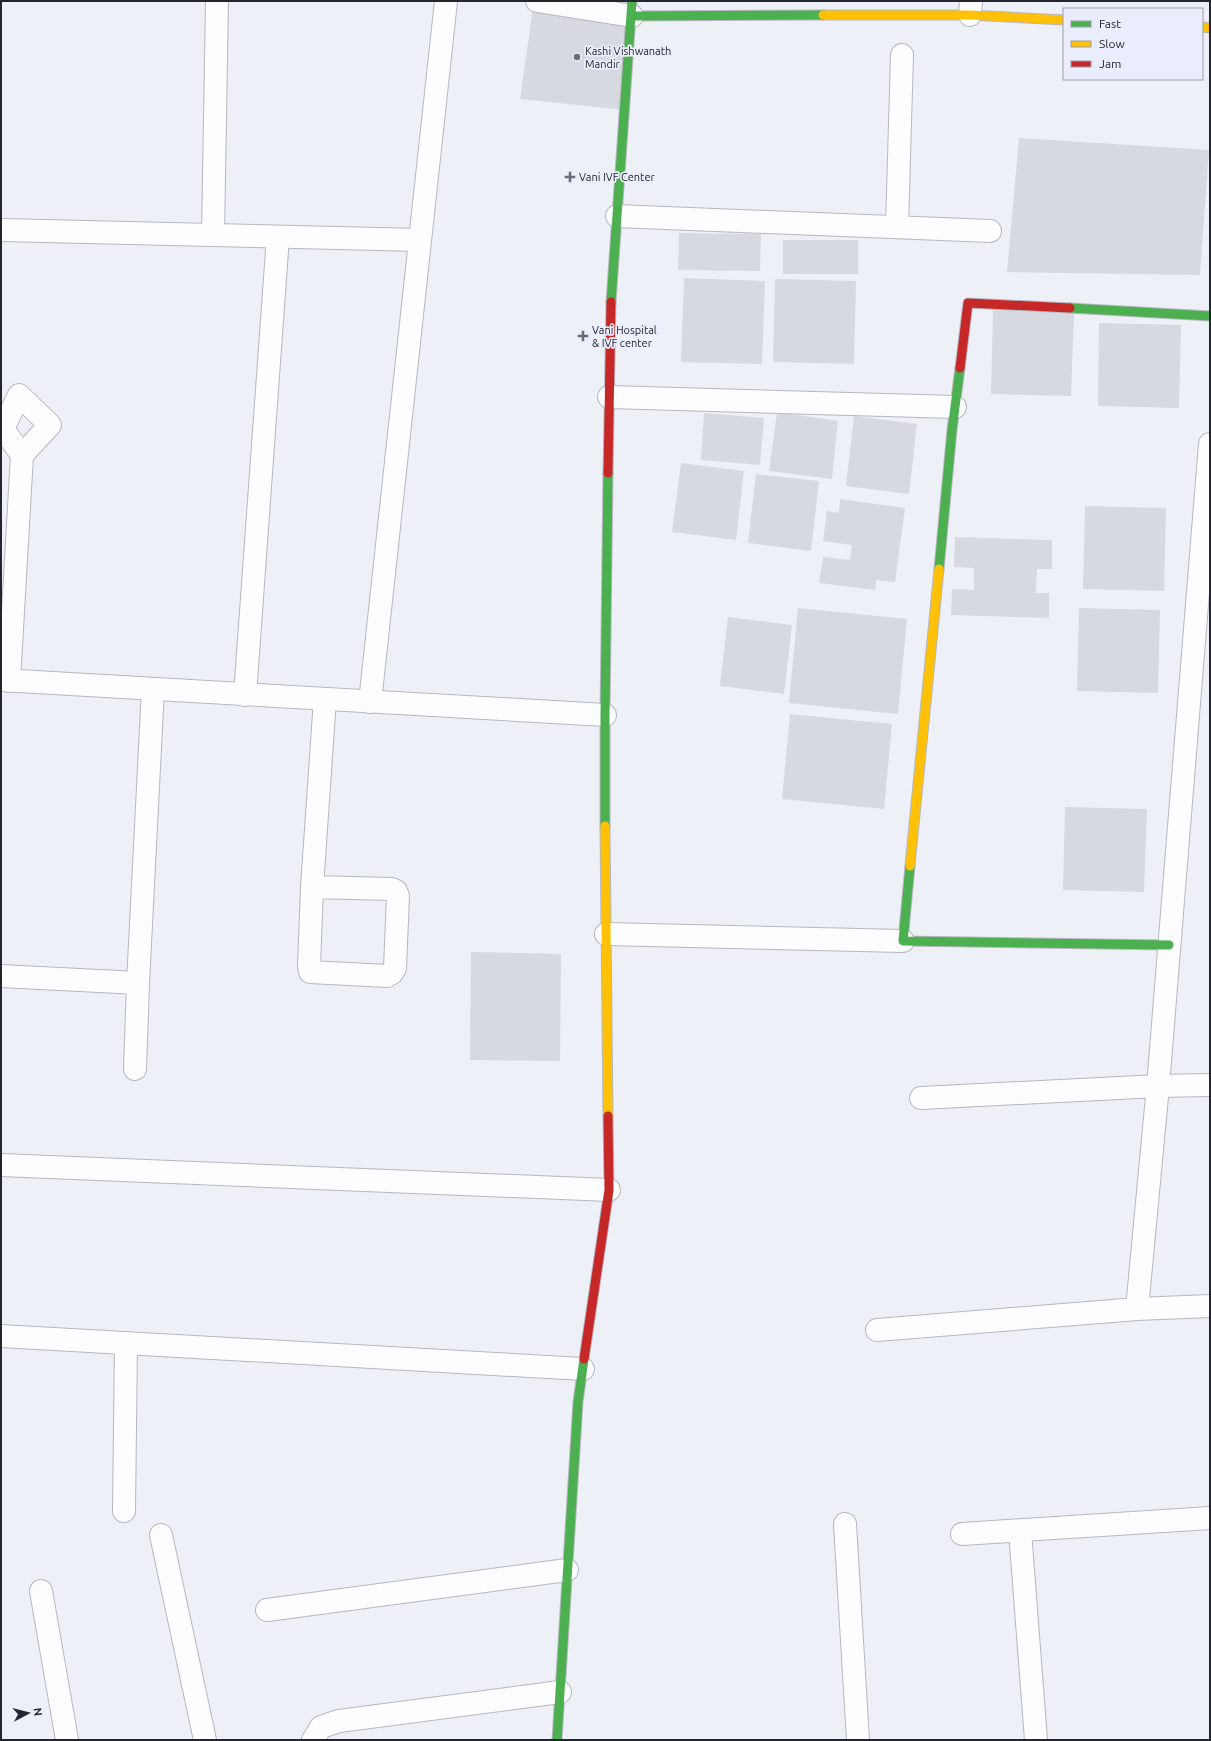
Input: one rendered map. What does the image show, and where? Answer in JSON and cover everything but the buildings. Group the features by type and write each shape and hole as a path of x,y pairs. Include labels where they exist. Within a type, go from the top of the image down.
{"main road":[{"path":"557,1740 578,1402 609,1190 605,715 610,314 632,8 970,8 1063,20"},
{"path":"1169,945 902,941 954,407 968,303 1210,316"}],"street":[{"path":"213,235 217,1"},
{"path":"370,702 446,1"},
{"path":"537,1 632,8"},
{"path":"897,227 902,55"},
{"path":"617,216 990,231"},
{"path":"1,230 420,240"},
{"path":"245,695 278,237"},
{"path":"609,397 954,407"},
{"path":"1137,1309 1158,1086 1210,444"},
{"path":"22,455 5,681 605,715"},
{"path":"135,1068 153,689"},
{"path":"312,886 392,889 396,891 395,968 392,973 388,976 310,972 312,886 325,699"},
{"path":"606,934 902,941"},
{"path":"1,976 138,983"},
{"path":"921,1098 1158,1086 1210,1086"},
{"path":"1,1165 609,1190"},
{"path":"877,1330 1137,1309 1210,1306"},
{"path":"1,1336 583,1369"},
{"path":"124,1511 126,1343"},
{"path":"962,1534 1210,1518"},
{"path":"845,1524 858,1740"},
{"path":"1020,1531 1036,1740"},
{"path":"161,1535 205,1740"},
{"path":"267,1610 567,1570"},
{"path":"41,1591 67,1740"},
{"path":"313,1740 321,1727 339,1721 560,1692"}],"traffic: fast":[{"path":"611,302 632,1"},
{"path":"632,16 823,15"},
{"path":"1070,308 1210,316"},
{"path":"939,569 952,430 960,368"},
{"path":"605,826 608,473"},
{"path":"910,866 903,941 1169,945"},
{"path":"557,1740 578,1402 584,1359"}],"traffic: slow":[{"path":"823,15 970,15 1063,20"},
{"path":"1203,27 1210,28"},
{"path":"910,866 939,569"},
{"path":"605,826 608,1116"}],"traffic: jam":[{"path":"608,473 611,302"},
{"path":"960,368 968,303 1070,308"},
{"path":"584,1359 609,1190 608,1116"}],"place":[{"name":"Kashi Vishwanath Mandir","path":"577,57"},
{"name":"Vani IVF Center","path":"570,177"},
{"name":"Vani Hospital & IVF center","path":"583,336"}]}
